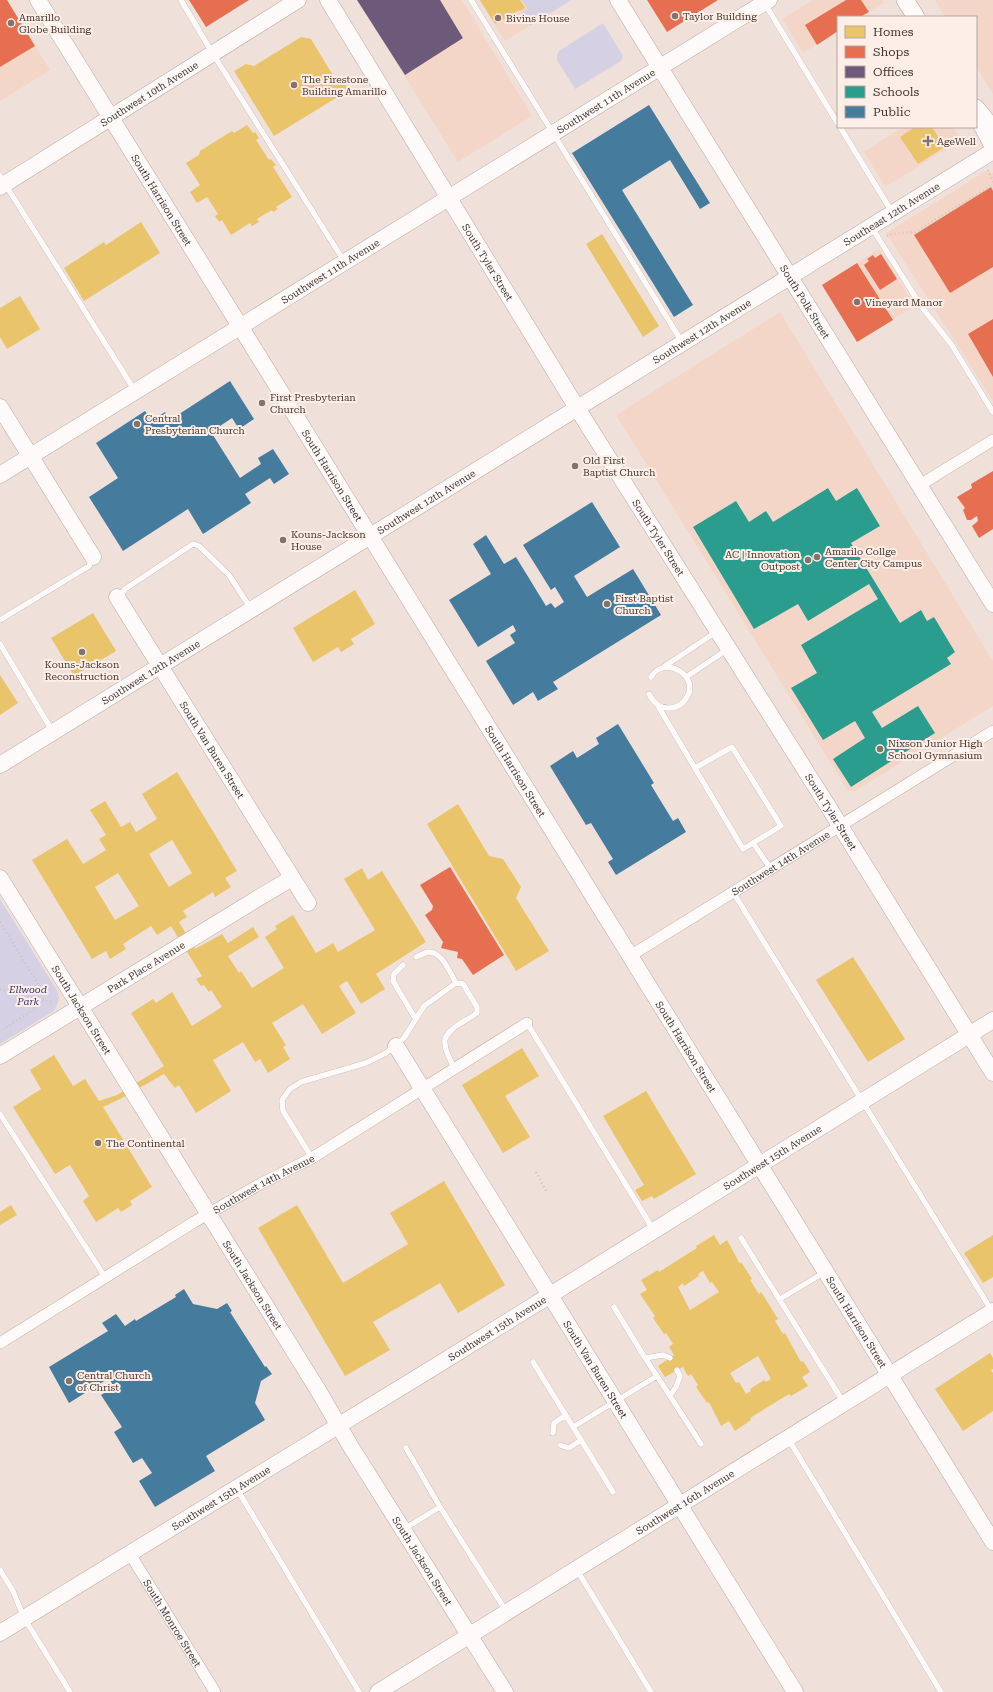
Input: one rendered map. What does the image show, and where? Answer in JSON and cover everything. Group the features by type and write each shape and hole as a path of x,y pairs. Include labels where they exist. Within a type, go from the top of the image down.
{"main road":[{"name":"South Harrison Street","path":"38,0 993,1542"},
{"name":"Southwest 10th Avenue","path":"2,182 111,118 298,0"},
{"name":"South Tyler Street","path":"328,0 578,408 840,825 993,1073"},
{"name":"South Polk Street","path":"618,0 993,604"},
{"path":"905,0 915,16"},
{"name":"Southwest 11th Avenue","path":"0,475 240,325 553,134 766,1"},
{"path":"977,109 993,129"},
{"path":"977,117 993,146"},
{"name":"Southeast 12th Avenue","path":"790,276 993,151"},
{"name":"Southwest 12th Avenue","path":"0,765 790,276"},
{"path":"0,406 93,556"},
{"name":"South Van Buren Street","path":"118,598 308,903"},
{"name":"South Jackson Street","path":"0,878 318,1390 403,1530 505,1692"},
{"name":"Park Place Avenue","path":"0,1056 292,878"},
{"name":"Southwest 15th Avenue","path":"0,1633 237,1489 863,1100 970,1036 993,1020"},
{"name":"South Van Buren Street","path":"396,1046 796,1692"},
{"name":"Southwest 16th Avenue","path":"378,1692 993,1312"}],"street":[{"path":"920,486 993,440"},
{"name":"Southwest 14th Avenue","path":"630,956 993,731"},
{"name":"Southwest 14th Avenue","path":"0,1343 105,1276 208,1214 260,1184 312,1158 527,1023"},
{"name":"South Monroe Street","path":"130,1554 215,1692"}],"lane":[{"path":"181,0 213,54 344,261"},
{"path":"471,0 682,343"},
{"path":"766,1 837,122"},
{"path":"841,128 892,213"},
{"path":"2,182 135,391"},
{"path":"871,226 921,306 951,344 993,412"},
{"path":"118,598 125,589 193,544 199,546 229,575 252,610"},
{"path":"0,620 89,566 93,556"},
{"path":"651,677 658,670 718,630"},
{"path":"0,644 53,732"},
{"path":"686,677 729,649"},
{"path":"658,706 671,708 683,703 689,692 690,685 686,677 678,669 664,667"},
{"path":"649,694 652,701 658,706 743,849 781,826 732,746 695,768"},
{"path":"753,843 771,869"},
{"path":"733,892 993,1312"},
{"path":"416,957 428,952 436,954 441,958 456,983"},
{"path":"402,966 394,974 393,981 415,1018"},
{"path":"312,1158 283,1111 282,1100 290,1089 301,1082 366,1063 386,1053 404,1038 415,1018 424,1006 456,983 463,984 477,1007 477,1013 445,1036 444,1047 455,1069"},
{"path":"527,1023 653,1230"},
{"path":"0,1114 105,1276"},
{"path":"741,1238 844,1403"},
{"path":"780,1299 826,1272"},
{"path":"614,1307 645,1358 702,1444"},
{"path":"645,1358 663,1355 670,1358"},
{"path":"533,1362 613,1492"},
{"path":"670,1396 676,1387 680,1376 677,1370"},
{"path":"573,1427 657,1376"},
{"path":"553,1433 554,1423 566,1415"},
{"path":"788,1438 941,1692"},
{"path":"560,1445 569,1448 581,1440"},
{"path":"406,1448 440,1507 507,1613"},
{"path":"237,1489 359,1692"},
{"path":"403,1530 440,1507"},
{"path":"0,1570 13,1591 24,1618 70,1692"},
{"path":"577,1570 651,1692"}],"path":[{"path":"881,242 892,234 915,232 993,184 987,168"},
{"path":"0,922 40,987 35,1009 0,1030"},
{"path":"0,989 51,1002"},
{"path":"536,1172 547,1193"}],"shaded area":[{"path":"0,0 7,0 50,70 0,101"},
{"path":"357,0 462,0 532,116 458,162"},
{"path":"479,0 571,0 505,41"},
{"path":"813,0 882,0 883,3 862,16 837,16 837,32 803,53 782,19"},
{"path":"935,0 993,0 993,94 977,69 977,16 944,16"},
{"path":"901,128 954,128 961,140 885,187 864,152"},
{"path":"986,171 993,173 993,401 886,233"},
{"name":"Vineyard Manor","path":"879,249 915,306 857,342 822,285"},
{"name":"Amarilo Collge Center City Campus","path":"780,312 993,661 993,706 855,791 848,791 616,415"}],"green space":[{"path":"522,0 571,0 530,26 522,12 528,9"},
{"path":"603,23 623,56 621,61 575,89 557,60 557,55 559,51"},
{"name":"Ellwood Park","path":"0,899 58,992 59,1000 52,1012 0,1044"}],"building: Homes":[{"name":"Bivins House","path":"480,0 520,0 525,8 495,24"},
{"name":"The Firestone Building Amarillo","path":"301,37 311,39 334,77 343,80 349,90 274,136 234,71 246,64 254,66"},
{"path":"247,125 259,138 256,140 269,160 271,159 276,165 273,167 292,197 276,207 278,209 273,212 272,210 257,219 259,222 252,226 250,223 231,235 222,220 219,222 215,216 218,214 207,197 197,203 190,192 200,185 186,163 199,155 200,151 232,131 234,133"},
{"path":"914,128 933,128 945,147 918,164 900,137"},
{"path":"141,222 160,253 84,301 64,268 104,242 106,245"},
{"path":"602,234 659,326 643,337 586,244"},
{"path":"20,296 40,329 7,349 0,337 0,308"},
{"path":"355,590 375,624 351,639 354,644 341,652 338,647 313,662 293,628"},
{"path":"93,613 116,651 74,676 51,638"},
{"path":"0,675 18,703 0,715"},
{"path":"177,772 237,871 225,878 231,887 215,897 213,892 183,911 187,917 179,922 195,949 222,934 228,943 253,927 259,937 228,956 239,973 241,971 252,988 284,968 265,937 277,929 275,926 293,915 316,953 333,943 338,952 375,930 344,879 362,868 368,880 382,871 426,942 376,974 385,989 361,1004 347,981 339,986 356,1013 322,1034 303,1004 272,1023 286,1045 283,1047 290,1059 268,1073 260,1059 255,1062 243,1042 213,1060 231,1091 196,1113 179,1085 175,1088 164,1074 103,1107 152,1187 130,1201 132,1205 121,1212 118,1208 96,1222 83,1201 89,1196 70,1165 55,1174 13,1107 41,1089 30,1070 54,1055 73,1086 85,1079 99,1101 117,1095 164,1066 131,1013 153,999 156,1003 172,992 192,1026 222,1007 211,990 209,992 204,985 201,986 196,979 202,976 171,926 157,935 151,926 123,944 126,949 110,959 106,951 92,959 32,860 67,839 83,864 106,850 99,839 106,835 90,810 105,801 121,827 130,822 136,832 157,819 142,794","holes":["172,840 192,873 169,887 149,854","118,873 139,906 115,920 95,887"]},
{"path":"458,804 489,856 503,859 521,887 516,898 549,951 516,971 427,824"},
{"path":"853,957 905,1039 868,1062 816,980"},
{"path":"522,1048 539,1076 505,1096 530,1137 503,1153 462,1085"},
{"path":"646,1091 696,1174 654,1199 652,1196 642,1201 635,1190 644,1185 603,1116"},
{"path":"444,1181 505,1285 458,1313 440,1283 373,1322 390,1350 345,1376 258,1228 297,1205 343,1283 408,1244 390,1213"},
{"path":"11,1205 17,1215 0,1225 0,1212"},
{"path":"714,1235 720,1245 727,1240 740,1264 741,1262 752,1279 750,1280 759,1294 761,1292 778,1319 775,1321 783,1334 785,1333 801,1362 803,1361 810,1372 802,1377 808,1386 791,1396 789,1394 750,1418 751,1420 735,1431 729,1421 721,1426 709,1402 707,1403 696,1387 698,1385 691,1374 688,1376 683,1367 665,1377 658,1366 674,1355 669,1347 673,1344 653,1318 655,1316 640,1294 647,1290 641,1280 658,1270 659,1272 697,1248 696,1246","holes":["703,1271 710,1283 712,1282 719,1292 690,1310 678,1287 683,1283 684,1286 699,1276 698,1274","758,1356 771,1379 766,1382 764,1380 750,1389 751,1391 746,1394 739,1382 736,1383 730,1373"]},
{"path":"993,1235 993,1277 983,1283 964,1253"},
{"path":"990,1353 993,1358 993,1369 991,1370 993,1373 993,1411 963,1431 935,1389"}],"building: Shops":[{"name":"Amarillo Globe Building","path":"0,0 7,0 35,46 0,67"},
{"path":"189,0 249,0 206,27"},
{"name":"Taylor Building","path":"647,0 718,0 667,32"},
{"path":"846,0 861,0 869,12 862,16 837,16 837,32 817,45 805,25"},
{"path":"991,187 993,191 993,267 950,293 914,235"},
{"path":"881,254 897,279 880,290 864,265 869,261 867,259 873,255 875,258"},
{"name":"Vineyard Manor","path":"857,263 893,320 857,342 822,285"},
{"path":"993,319 993,377 968,334"},
{"path":"993,471 993,529 979,538 972,526 978,521 977,516 971,520 967,520 963,510 965,508 957,497 972,488 971,484"},
{"path":"450,867 504,955 473,975 462,959 457,958 458,952 441,948 443,942 425,915 432,910 433,906 420,885"}],"building: Offices":[{"path":"357,0 440,0 463,38 405,75"}],"building: Schools":[{"path":"828,488 836,501 857,488 880,526 851,543 900,623 921,610 927,621 934,617 955,652 947,658 951,664 872,712 882,728 918,706 935,733 851,787 833,759 865,738 855,721 823,740 791,688 817,673 801,645 878,599 869,584 808,621 798,604 754,629 693,527 736,501 749,522 766,511 773,522"}],"building: Public":[{"path":"649,105 710,203 700,209 670,160 622,190 693,305 674,317 572,153"},
{"path":"230,381 254,419 239,429 232,418 211,432 240,478 261,464 258,458 273,449 289,474 274,484 270,478 245,494 251,503 203,534 188,509 123,551 89,497 118,478 96,443 145,411 152,421 165,412 170,420"},
{"name":"First Baptist Church","path":"592,502 620,547 574,576 587,597 633,569 661,615 553,682 558,689 538,701 533,692 513,705 486,661 515,643 510,635 516,631 513,625 478,647 449,600 491,574 473,544 486,535 504,564 516,557 546,606 551,603 555,608 564,602 555,587 551,590 523,545"},
{"path":"618,724 654,783 651,785 673,821 678,818 686,832 616,875 608,862 613,859 591,823 586,825 550,766 573,751 577,758 599,744 596,738"},
{"name":"Central Church of Christ","path":"184,1289 193,1304 217,1309 227,1303 232,1311 230,1312 265,1367 266,1366 272,1374 261,1381 255,1403 265,1420 206,1456 215,1471 155,1507 139,1481 152,1473 142,1458 133,1463 114,1432 122,1427 101,1395 114,1387 109,1378 69,1403 49,1367 108,1331 102,1323 116,1314 125,1326 176,1297 175,1295"}],"place":[{"name":"Taylor Building","path":"675,16"},
{"name":"Bivins House","path":"498,18"},
{"name":"Amarillo Globe Building","path":"11,23"},
{"name":"The Firestone Building Amarillo","path":"294,85"},
{"name":"AgeWell","path":"928,141"},
{"name":"Vineyard Manor","path":"857,302"},
{"name":"First Presbyterian Church","path":"262,403"},
{"name":"Central Presbyterian Church","path":"137,424"},
{"name":"Old First Baptist Church","path":"575,466"},
{"name":"Kouns-Jackson House","path":"283,540"},
{"name":"Amarilo Collge Center City Campus","path":"817,557"},
{"name":"AC | Innovation Outpost","path":"808,560"},
{"name":"First Baptist Church","path":"607,604"},
{"name":"Kouns-Jackson Reconstruction","path":"82,652"},
{"name":"Nixson Junior High School Gymnasium","path":"880,749"},
{"name":"The Continental","path":"98,1143"},
{"name":"Central Church of Christ","path":"69,1381"}]}
